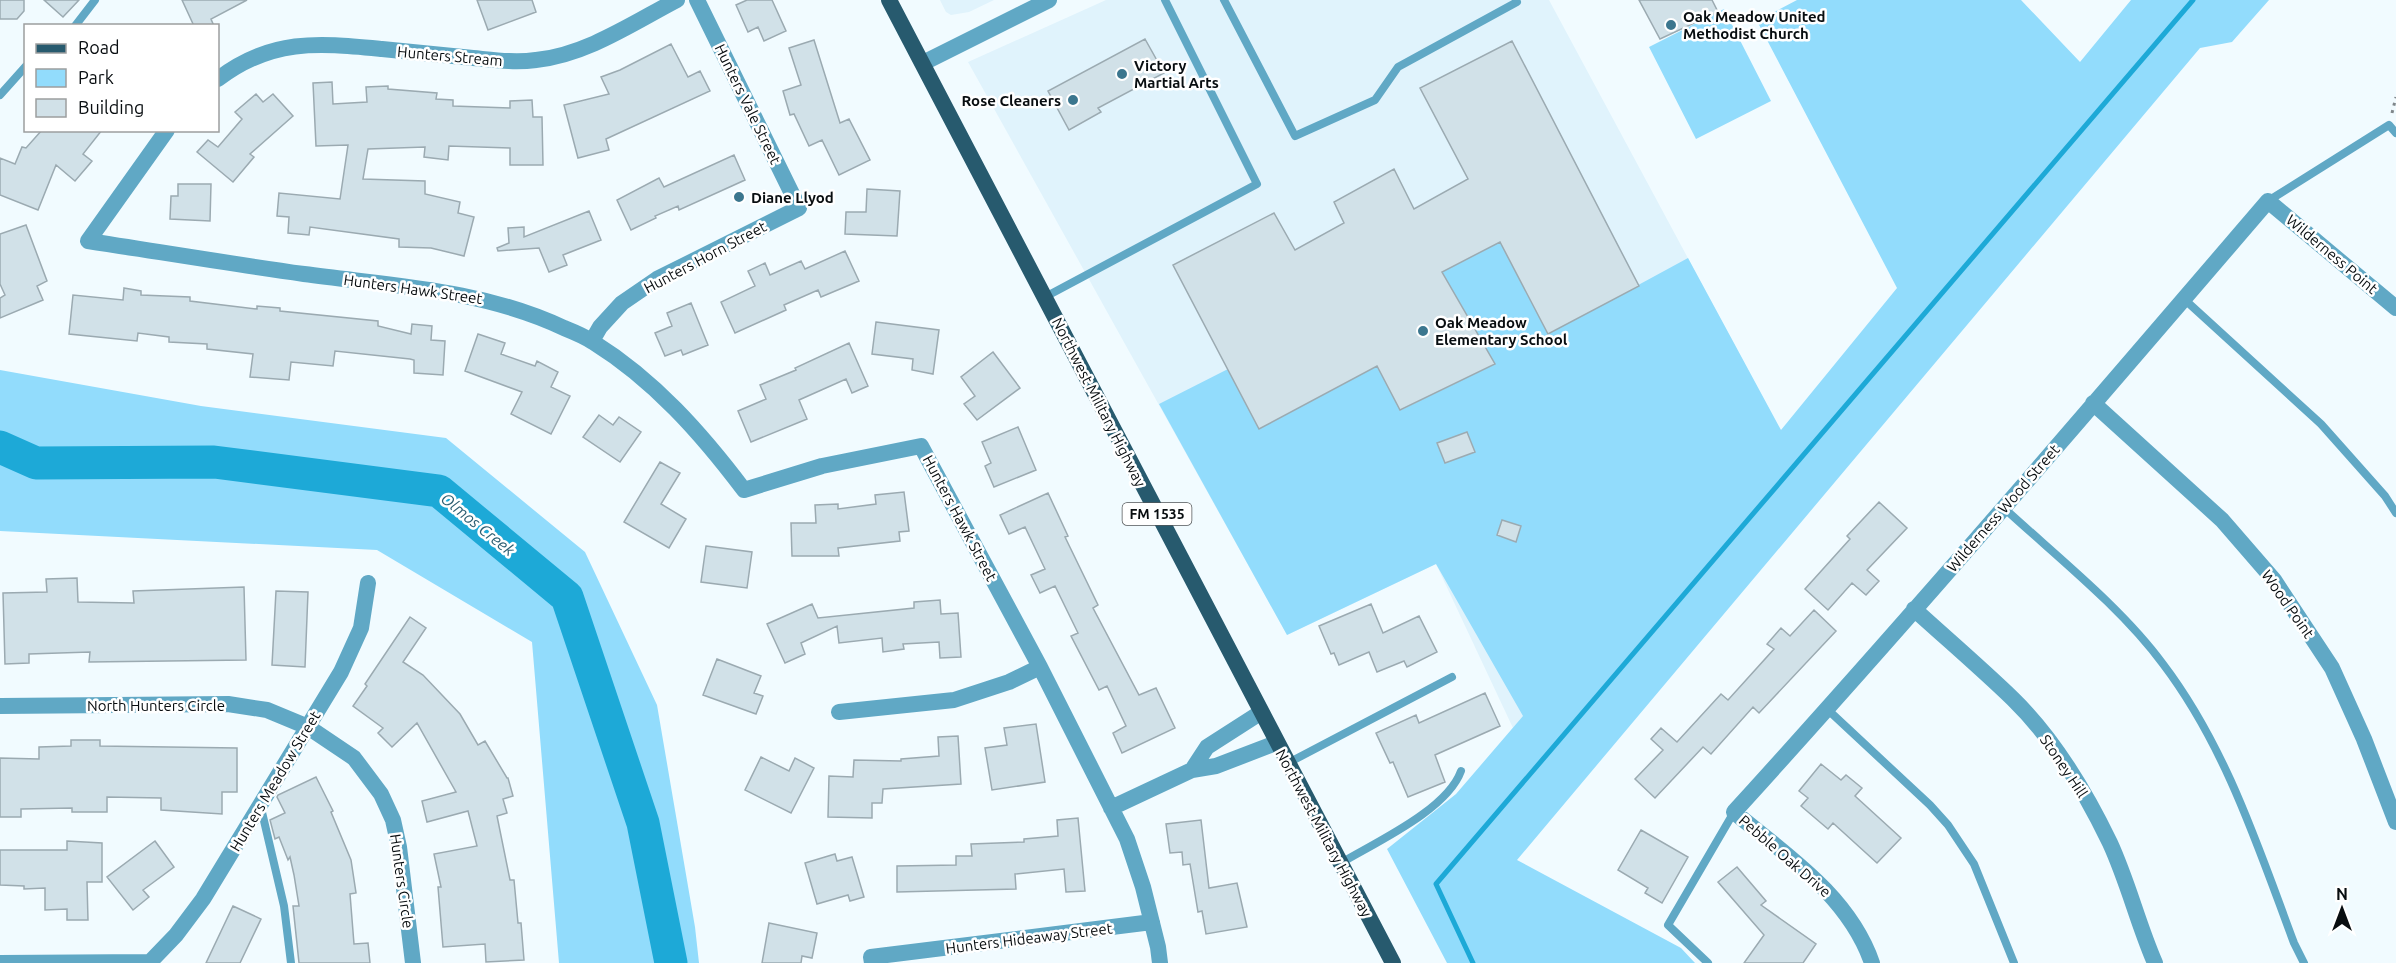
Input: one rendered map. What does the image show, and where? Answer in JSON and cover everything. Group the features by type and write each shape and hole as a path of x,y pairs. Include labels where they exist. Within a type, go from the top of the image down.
{"main road":[{"name":"Northwest Military Highway","path":"889,0 1260,713 1393,963"}],"street":[{"name":"Hunters Stream","path":"219,78 234,67 268,52 323,44 520,62 555,57 588,46 677,0"},
{"name":"Hunters Vale Street","path":"697,0 800,208"},
{"path":"923,63 1049,0"},
{"name":"Hunters Hawk Street","path":"166,132 88,241 302,274 459,293 501,303 542,317 592,341 644,378 718,456 744,490 822,466 921,446 1040,667 1127,839 1143,886 1160,963"},
{"name":"Wilderness Wood Street","path":"1734,812 2004,508 2268,201"},
{"name":"Wilderness Point","path":"2268,201 2396,308"},
{"name":"Hunters Horn Street","path":"592,341 600,327 622,303 657,279 800,208"},
{"name":"Wood Point","path":"2093,404 2222,520 2274,580 2332,668 2364,739 2396,822"},
{"name":"Hunters Meadow Street","path":"150,963 176,935 203,899 341,672 361,628 368,583"},
{"name":"Stoney Hill","path":"1914,609 2014,700 2047,738 2075,778 2110,843 2138,912 2155,963"},
{"path":"839,712 954,700 1009,682 1040,667"},
{"name":"North Hunters Circle","path":"0,706 228,704 267,710 308,727"},
{"path":"1192,770 1206,747 1260,713"},
{"name":"Hunters Circle","path":"308,727 354,758 381,794 393,820 399,847 413,963"},
{"path":"1111,807 1192,770 1216,766 1276,743"},
{"name":"Pebble Oak Drive","path":"1734,812 1808,872 1833,897 1858,933 1872,963"},
{"name":"Hunters Hideaway Street","path":"871,960 1152,922"},
{"path":"0,963 150,963"}],"lane":[{"path":"77,24 95,0"},
{"path":"1045,297 1257,184 1165,0"},
{"path":"1224,0 1295,136 1375,100 1398,67 1516,0"},
{"path":"0,95 24,68"},
{"path":"2268,201 2389,125 2396,133"},
{"path":"2184,299 2321,424 2385,496 2396,513"},
{"path":"2004,508 2123,617 2163,663 2210,735 2236,793 2294,944 2304,963"},
{"path":"1288,764 1452,678"},
{"path":"1827,709 1930,805 1948,825 1974,864 2014,963"},
{"path":"1341,864 1420,816 1444,797 1461,771"},
{"path":"260,805 284,906 291,963"},
{"path":"1708,963 1668,925 1734,812"}],"shaded area":[{"path":"940,0 994,0 969,12 951,15 946,12"},
{"name":"Oak Meadow Elementary School","path":"1106,0 1549,0 1781,431 1513,728 1436,564 1287,635 968,62"}],"green space":[{"path":"1797,0 2021,0 2080,62 2131,0 2269,0 2232,42 2200,48 1517,860 1681,948 1695,963 1447,963 1387,849 1456,794 1523,716 1436,564 1287,635 1159,404 1228,369 1355,325 1401,410 1495,364 1442,272 1500,242 1548,334 1688,258 1781,430 1897,288 1757,21"},
{"path":"1724,9 1771,101 1696,139 1649,47"},
{"path":"0,370 201,406 446,438 585,552 657,705 695,927 699,963 559,963 532,642 377,550 0,531"}],"building":[{"path":"0,0 24,0 24,11 17,19 0,19"},
{"path":"44,0 79,0 63,17"},
{"path":"182,0 247,0 211,19 213,24 193,24"},
{"path":"477,0 532,0 536,12 488,30"},
{"path":"747,0 772,0 786,31 764,41 758,27 748,32 736,5"},
{"name":"Oak Meadow United Methodist Church","path":"1639,0 1712,0 1718,12 1660,39"},
{"name":"Victory Martial Arts","path":"1145,39 1164,73 1098,108 1101,112 1069,130 1048,91"},
{"path":"814,40 840,123 849,119 870,160 839,175 822,140 809,146 794,114 790,115 783,91 801,85 789,48"},
{"path":"1512,41 1639,286 1548,334 1500,242 1442,272 1495,364 1400,410 1377,366 1259,429 1173,265 1274,213 1295,250 1344,223 1334,202 1394,169 1414,209 1468,179 1420,88"},
{"path":"671,44 688,77 700,71 710,91 606,139 609,150 578,158 564,105 609,94 601,77"},
{"path":"332,82 333,104 367,102 366,87 388,86 388,89 437,93 436,99 453,100 453,106 510,108 510,101 532,100 533,117 542,117 543,165 510,165 510,148 449,146 448,160 424,157 425,147 368,149 363,179 425,181 425,194 460,202 458,213 474,217 464,256 431,248 399,247 399,239 310,227 309,235 288,233 289,217 277,216 279,193 340,199 348,145 316,146 313,83"},
{"path":"256,94 263,102 273,94 293,116 250,154 254,157 233,182 197,152 208,140 218,147 242,119 235,112"},
{"path":"40,132 100,132 83,154 92,161 75,181 56,165 38,210 0,195 0,158 15,164 22,147 26,148"},
{"path":"734,155 745,180 679,210 678,206 655,216 656,218 631,230 617,200 659,178 664,187"},
{"path":"178,184 211,184 210,221 170,219 171,196 178,196"},
{"path":"867,189 900,191 897,236 845,234 846,212 866,212"},
{"path":"589,211 601,240 563,255 567,265 549,272 539,248 498,251 497,248 509,243 508,228 524,227 524,237"},
{"path":"26,225 47,281 37,286 43,300 0,318 0,298 5,295 0,284 0,234"},
{"path":"845,251 859,281 821,297 818,290 784,305 786,310 735,333 721,302 755,286 748,271 765,263 770,275 801,261 805,269"},
{"path":"124,288 141,291 141,295 190,297 190,301 257,309 257,306 280,308 280,311 378,321 378,326 411,334 412,324 432,326 431,340 445,341 443,375 414,373 414,360 410,359 335,351 333,366 291,362 289,380 250,377 253,354 207,349 207,344 169,342 169,337 138,333 137,341 69,334 73,295 123,300"},
{"path":"691,303 708,345 683,355 681,350 665,356 655,333 672,326 667,313"},
{"path":"876,322 939,330 933,374 912,370 913,359 872,354"},
{"path":"478,334 505,343 501,354 535,366 537,361 558,372 551,387 570,396 551,434 511,414 522,392 465,371"},
{"path":"849,343 868,386 852,393 846,379 799,400 807,419 751,442 738,411 766,399 760,385"},
{"path":"993,352 1020,388 977,420 964,404 975,396 961,377"},
{"path":"599,415 613,425 619,417 641,432 620,462 583,437"},
{"path":"1018,427 1036,470 994,487 985,466 991,463 982,442"},
{"path":"1467,432 1475,452 1445,463 1437,443"},
{"path":"660,462 680,473 661,504 686,519 669,548 624,522"},
{"path":"904,492 909,531 899,532 900,541 838,548 839,556 792,556 791,523 816,523 815,505 838,504 838,509 876,504 875,495"},
{"path":"1048,493 1068,536 1065,537 1098,605 1093,608 1139,695 1156,688 1175,728 1122,753 1113,733 1126,726 1107,686 1099,690 1071,636 1078,633 1055,586 1040,593 1031,575 1045,569 1025,527 1009,534 1000,515"},
{"path":"1879,502 1907,528 1867,570 1879,581 1866,595 1852,583 1828,610 1805,589 1850,539 1847,536"},
{"path":"1502,520 1521,526 1516,542 1497,535"},
{"path":"706,546 752,552 747,588 701,582"},
{"path":"77,578 78,602 134,603 133,591 244,587 246,660 89,662 90,652 29,654 29,663 5,664 3,593 47,592 46,579"},
{"path":"276,591 308,592 305,667 272,665"},
{"path":"940,600 941,614 958,613 961,657 940,658 939,642 903,644 904,649 883,652 882,638 839,643 837,626 801,643 805,654 785,663 767,624 812,604 818,618 914,608 914,602"},
{"path":"1371,604 1383,633 1419,616 1437,652 1407,667 1404,661 1377,672 1369,652 1339,665 1334,653 1331,654 1319,626"},
{"path":"1814,610 1836,631 1759,713 1753,707 1711,754 1703,747 1655,798 1635,779 1663,750 1651,739 1661,728 1677,742 1721,694 1728,700 1774,649 1767,644 1781,628 1790,636"},
{"path":"410,617 426,628 403,662 423,675 460,714 478,745 485,741 508,778 513,796 503,799 507,813 497,816 510,880 514,880 524,960 486,962 485,944 443,947 438,887 441,887 434,854 477,846 468,811 427,822 422,801 456,792 417,723 392,747 378,733 383,728 353,706"},
{"path":"717,659 761,676 754,693 763,696 756,714 703,695"},
{"path":"1485,693 1500,726 1435,755 1445,782 1408,797 1393,762 1390,763 1376,733 1416,715 1419,723"},
{"path":"1036,724 1045,782 992,790 985,748 1007,745 1004,728"},
{"path":"958,736 961,784 883,789 882,803 872,803 872,818 828,817 829,776 853,777 854,760 901,761 901,759 939,756 938,737"},
{"path":"71,740 100,740 100,746 237,748 237,792 222,792 222,814 161,810 161,798 107,797 107,812 72,812 72,808 21,809 21,817 0,817 0,758 39,759 39,747 71,746"},
{"path":"761,757 789,771 795,758 814,768 791,813 745,790"},
{"path":"1821,764 1841,780 1846,775 1862,788 1855,796 1901,838 1877,863 1833,823 1828,829 1801,806 1808,798 1799,791"},
{"path":"316,777 333,811 331,812 351,860 356,893 350,894 354,944 368,943 370,963 299,963 293,906 299,906 294,875 290,857 288,860 279,837 275,839 270,820 285,813 278,795"},
{"path":"1078,818 1085,891 1066,892 1064,869 1015,874 1016,889 897,892 897,866 956,865 956,856 972,856 971,844 1024,842 1024,839 1058,836 1057,820"},
{"path":"1201,820 1209,888 1237,883 1247,927 1206,934 1202,911 1198,912 1190,864 1183,865 1182,852 1170,853 1166,824"},
{"path":"1641,830 1688,857 1662,903 1645,893 1648,888 1618,870"},
{"path":"67,841 102,843 102,882 87,882 88,920 67,920 67,909 45,910 45,888 24,889 24,886 0,885 0,850 67,850"},
{"path":"155,841 174,867 143,890 149,897 133,910 107,877"},
{"path":"835,854 837,861 852,857 864,897 850,901 848,895 817,904 805,863"},
{"path":"1737,867 1766,901 1761,905 1816,944 1803,963 1744,963 1764,935 1718,882"},
{"path":"233,906 261,919 240,963 206,963"},
{"path":"769,923 817,933 812,958 802,956 801,963 762,963"}],"waterway":[{"path":"1473,963 1436,884 2193,0"},
{"name":"Olmos Creek","path":"0,447 36,463 214,462 439,491 567,597 643,823 671,963"}],"place":[{"name":"Oak Meadow United Methodist Church","path":"1671,25"},
{"name":"Victory Martial Arts","path":"1122,74"},
{"name":"Rose Cleaners","path":"1073,100"},
{"name":"Diane Llyod","path":"739,197"},
{"name":"Oak Meadow Elementary School","path":"1423,331"}]}
